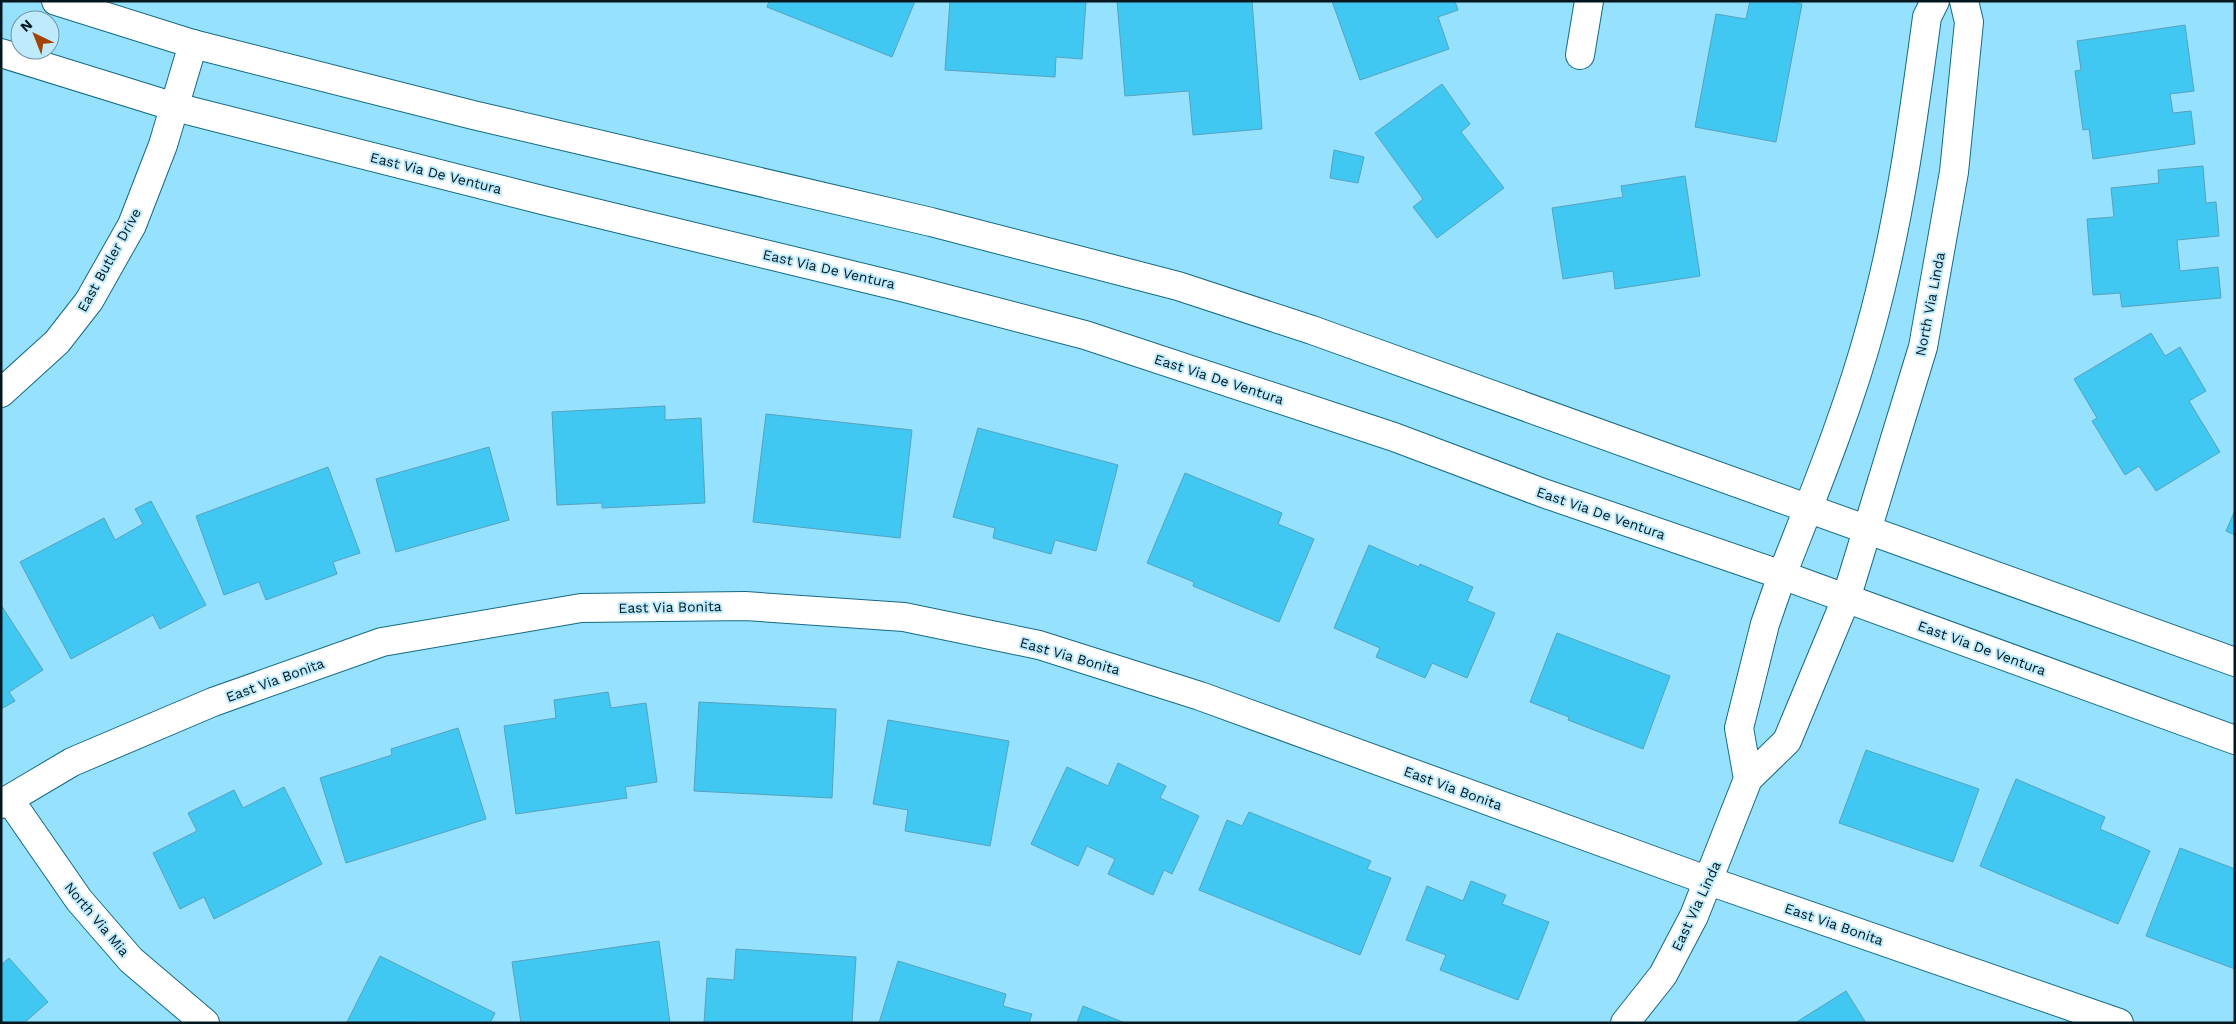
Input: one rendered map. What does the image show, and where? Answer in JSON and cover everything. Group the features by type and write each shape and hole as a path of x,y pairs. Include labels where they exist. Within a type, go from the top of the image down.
{"street":[{"path":"56,1 193,44 473,115 931,222 1178,286 1312,330 2235,662"},
{"path":"1580,55 1590,1"},
{"path":"1748,779 1739,728 1765,624 1782,575 1823,474 1871,326 1905,175 1927,17 1935,1"},
{"name":"North Via Linda","path":"1846,599 1925,337 1954,172 1969,22 1964,1"},
{"name":"East Butler Drive","path":"1,393 57,342 89,301 132,225 155,170 193,44"},
{"name":"East Via De Ventura","path":"1,53 175,107 546,201 905,288 1085,335 1394,437 1543,493 1782,575 2235,740"},
{"name":"East Via Linda","path":"1625,1023 1663,975 1694,916 1748,779 1787,741 1846,599"},
{"name":"East Via Bonita","path":"5,801 72,762 195,710 382,642 581,608 745,606 904,617 1039,645 1200,696 1709,881 2119,1023"},
{"name":"North Via Mia","path":"5,801 79,900 131,960 205,1023"}],"building":[{"path":"769,1 915,1 892,57 767,7"},
{"path":"950,1 1086,1 1082,59 1056,57 1055,77 945,70"},
{"path":"1117,1 1252,1 1262,129 1193,135 1189,91 1125,96"},
{"path":"1332,1 1455,1 1458,10 1438,17 1449,49 1360,80"},
{"path":"1750,1 1788,1 1802,4 1776,142 1695,127 1716,14 1746,19"},
{"path":"2185,25 2194,91 2170,94 2173,113 2191,111 2195,144 2093,159 2089,129 2083,130 2075,71 2081,70 2077,41"},
{"path":"1442,84 1470,124 1461,132 1504,188 1437,238 1413,207 1423,199 1375,133"},
{"path":"1334,150 1364,157 1358,183 1330,178"},
{"path":"2203,166 2206,203 2216,202 2219,236 2177,240 2180,271 2218,267 2221,298 2122,307 2120,293 2093,295 2087,219 2114,217 2111,188 2159,183 2158,170"},
{"path":"1685,176 1700,276 1615,289 1613,271 1563,279 1552,208 1623,197 1621,186"},
{"path":"2151,333 2165,356 2180,347 2206,391 2189,401 2220,452 2156,491 2139,466 2125,475 2092,421 2097,418 2074,379"},
{"path":"665,406 665,420 701,418 705,503 602,508 602,503 557,505 552,412"},
{"path":"766,414 912,430 900,538 753,522"},
{"path":"978,428 1118,465 1096,551 1055,540 1051,554 993,538 995,528 953,517"},
{"path":"489,447 509,520 396,552 376,479"},
{"path":"328,467 360,553 333,562 337,574 266,600 259,582 224,595 196,516"},
{"path":"1185,473 1282,513 1278,524 1314,539 1279,622 1193,586 1194,582 1147,563"},
{"path":"151,501 206,605 160,629 153,615 71,659 20,562 104,518 115,540 143,524 135,509"},
{"path":"2235,510 2235,535 2226,531"},
{"path":"1369,545 1419,567 1420,564 1473,587 1467,601 1495,613 1467,678 1432,663 1425,678 1376,657 1380,648 1334,628"},
{"path":"1,605 43,670 9,692 15,701 1,709"},
{"path":"1557,633 1670,676 1643,749 1568,720 1569,717 1530,702"},
{"path":"608,692 611,708 646,703 657,782 625,787 627,798 516,814 504,726 556,718 554,700"},
{"path":"699,702 836,709 832,798 694,791"},
{"path":"888,720 1009,741 990,846 905,831 908,810 873,804"},
{"path":"458,728 486,819 346,863 320,778 392,755 391,749"},
{"path":"1866,750 1979,789 1953,862 1839,823"},
{"path":"1118,763 1166,786 1160,798 1199,816 1172,874 1164,870 1153,895 1108,874 1115,859 1087,846 1078,866 1031,844 1067,767 1108,786"},
{"path":"2016,779 2105,817 2100,829 2150,851 2118,924 1980,866"},
{"path":"284,787 322,864 214,919 204,897 180,909 153,853 197,831 188,813 234,790 243,808"},
{"path":"1249,812 1371,861 1367,869 1391,878 1360,955 1199,890 1227,820 1242,826"},
{"path":"2180,848 2235,869 2235,969 2146,936"},
{"path":"1471,881 1506,895 1502,904 1549,922 1518,1000 1440,970 1446,955 1406,940 1427,886 1463,901"},
{"path":"659,941 670,1023 521,1023 512,962"},
{"path":"736,949 856,957 852,1023 704,1023 707,978 734,980"},
{"path":"380,956 495,1013 490,1023 347,1022"},
{"path":"9,958 48,1002 24,1023 1,1023 1,965"},
{"path":"898,961 1006,994 1003,1006 1032,1014 1029,1023 879,1023"},
{"path":"1846,991 1866,1023 1795,1023"},
{"path":"1083,1006 1125,1023 1077,1023"}]}
